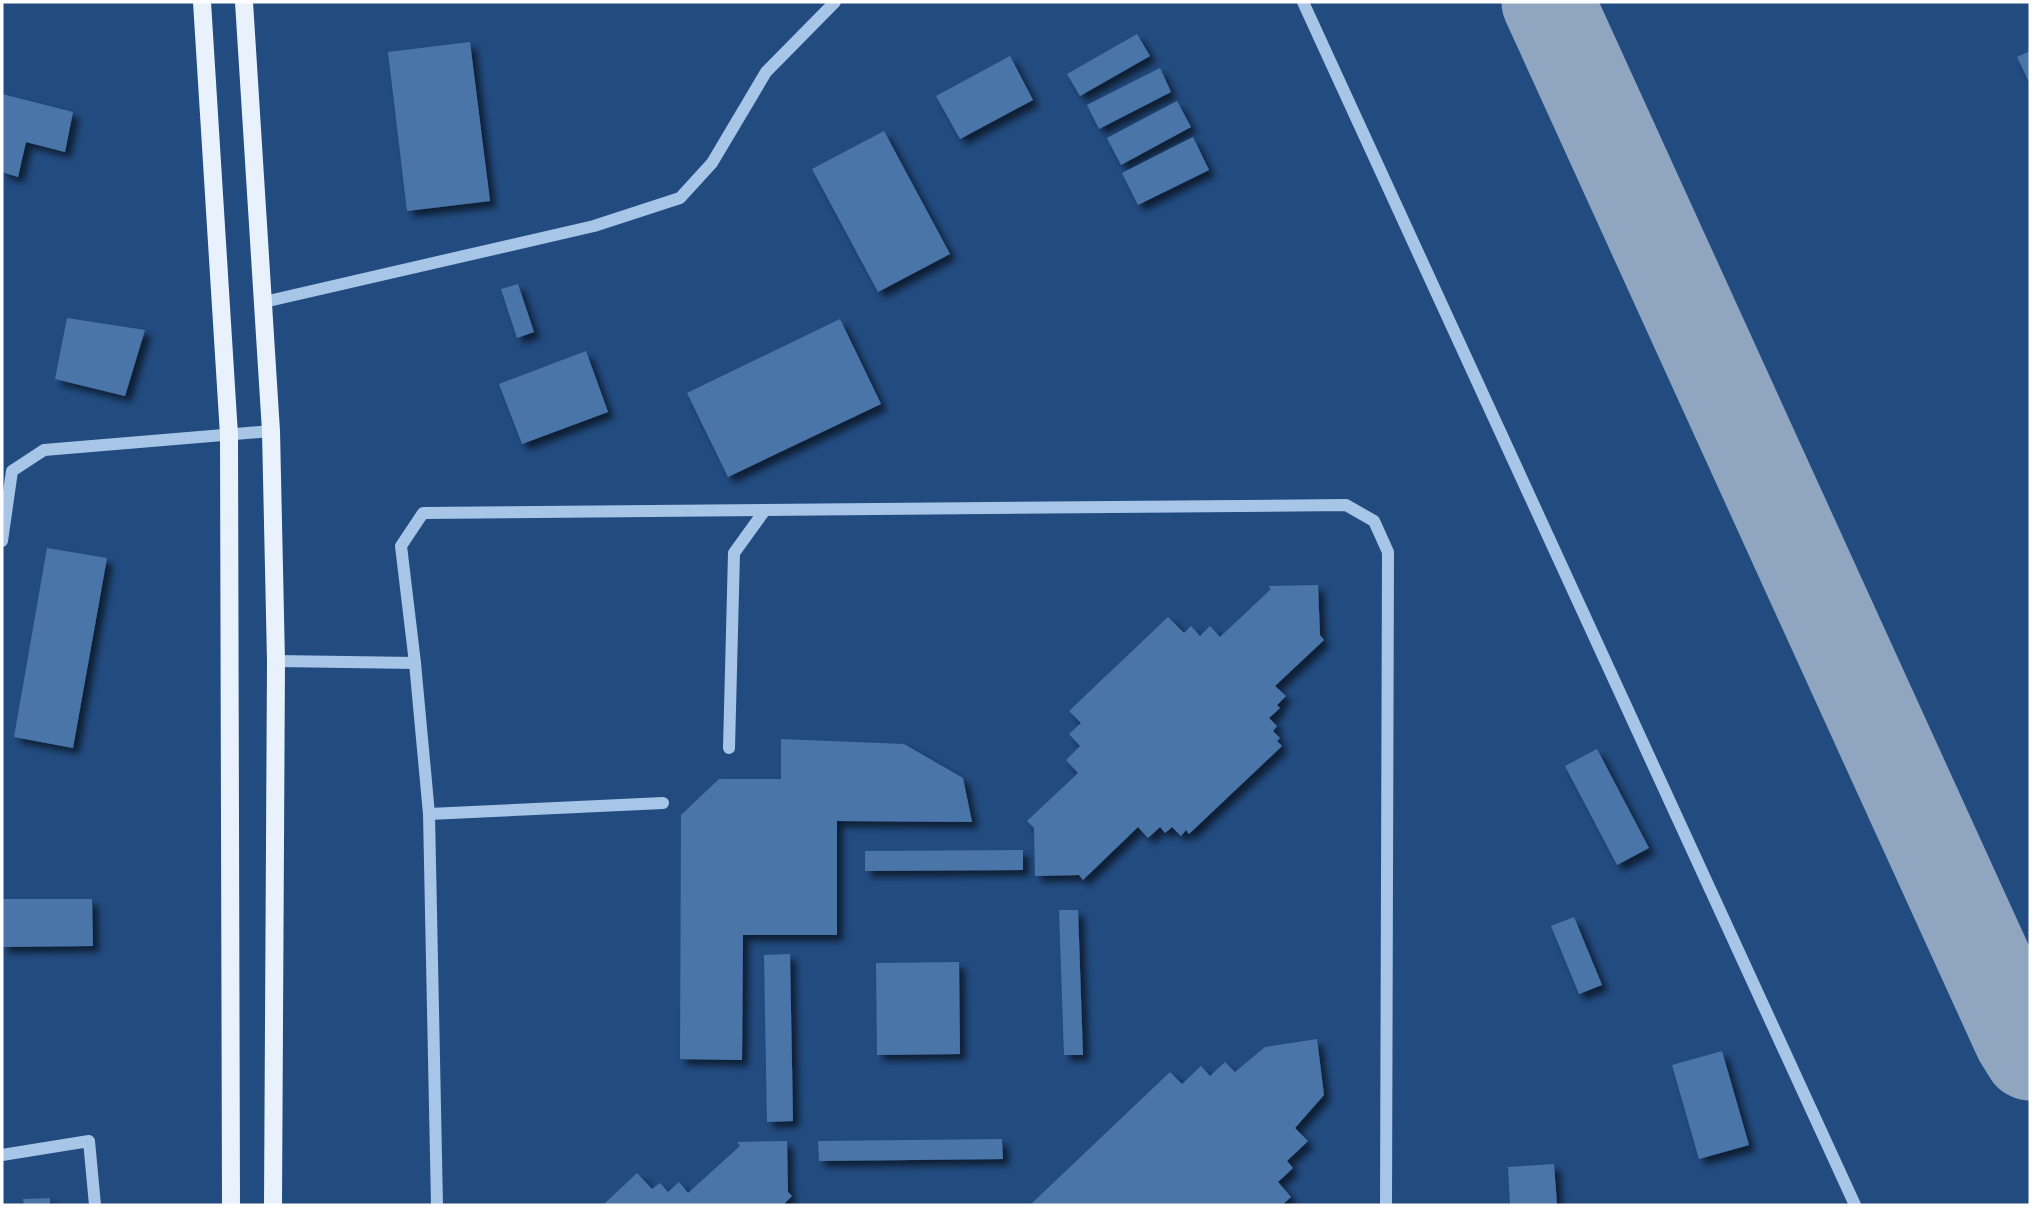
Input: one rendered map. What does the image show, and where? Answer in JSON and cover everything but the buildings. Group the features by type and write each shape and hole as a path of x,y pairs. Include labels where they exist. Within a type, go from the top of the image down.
{"main road":[{"path":"202,2 229,435 231,1205"},
{"path":"244,2 271,432 276,661 273,1205"}],"street":[{"path":"264,302 594,226 680,198 712,163 766,72 835,2"},
{"path":"1303,2 1855,1205"},
{"path":"2,541 12,471 44,450 271,432"},
{"path":"437,1205 429,814 401,546 423,513 1346,505 1374,521 1388,552 1386,1205"},
{"path":"729,748 734,553 765,510"},
{"path":"276,661 415,663"},
{"path":"429,814 663,803"},
{"path":"2,1155 89,1141 95,1205"}],"taxiway":[{"path":"1548,2 2020,1038 2030,1054"}]}
